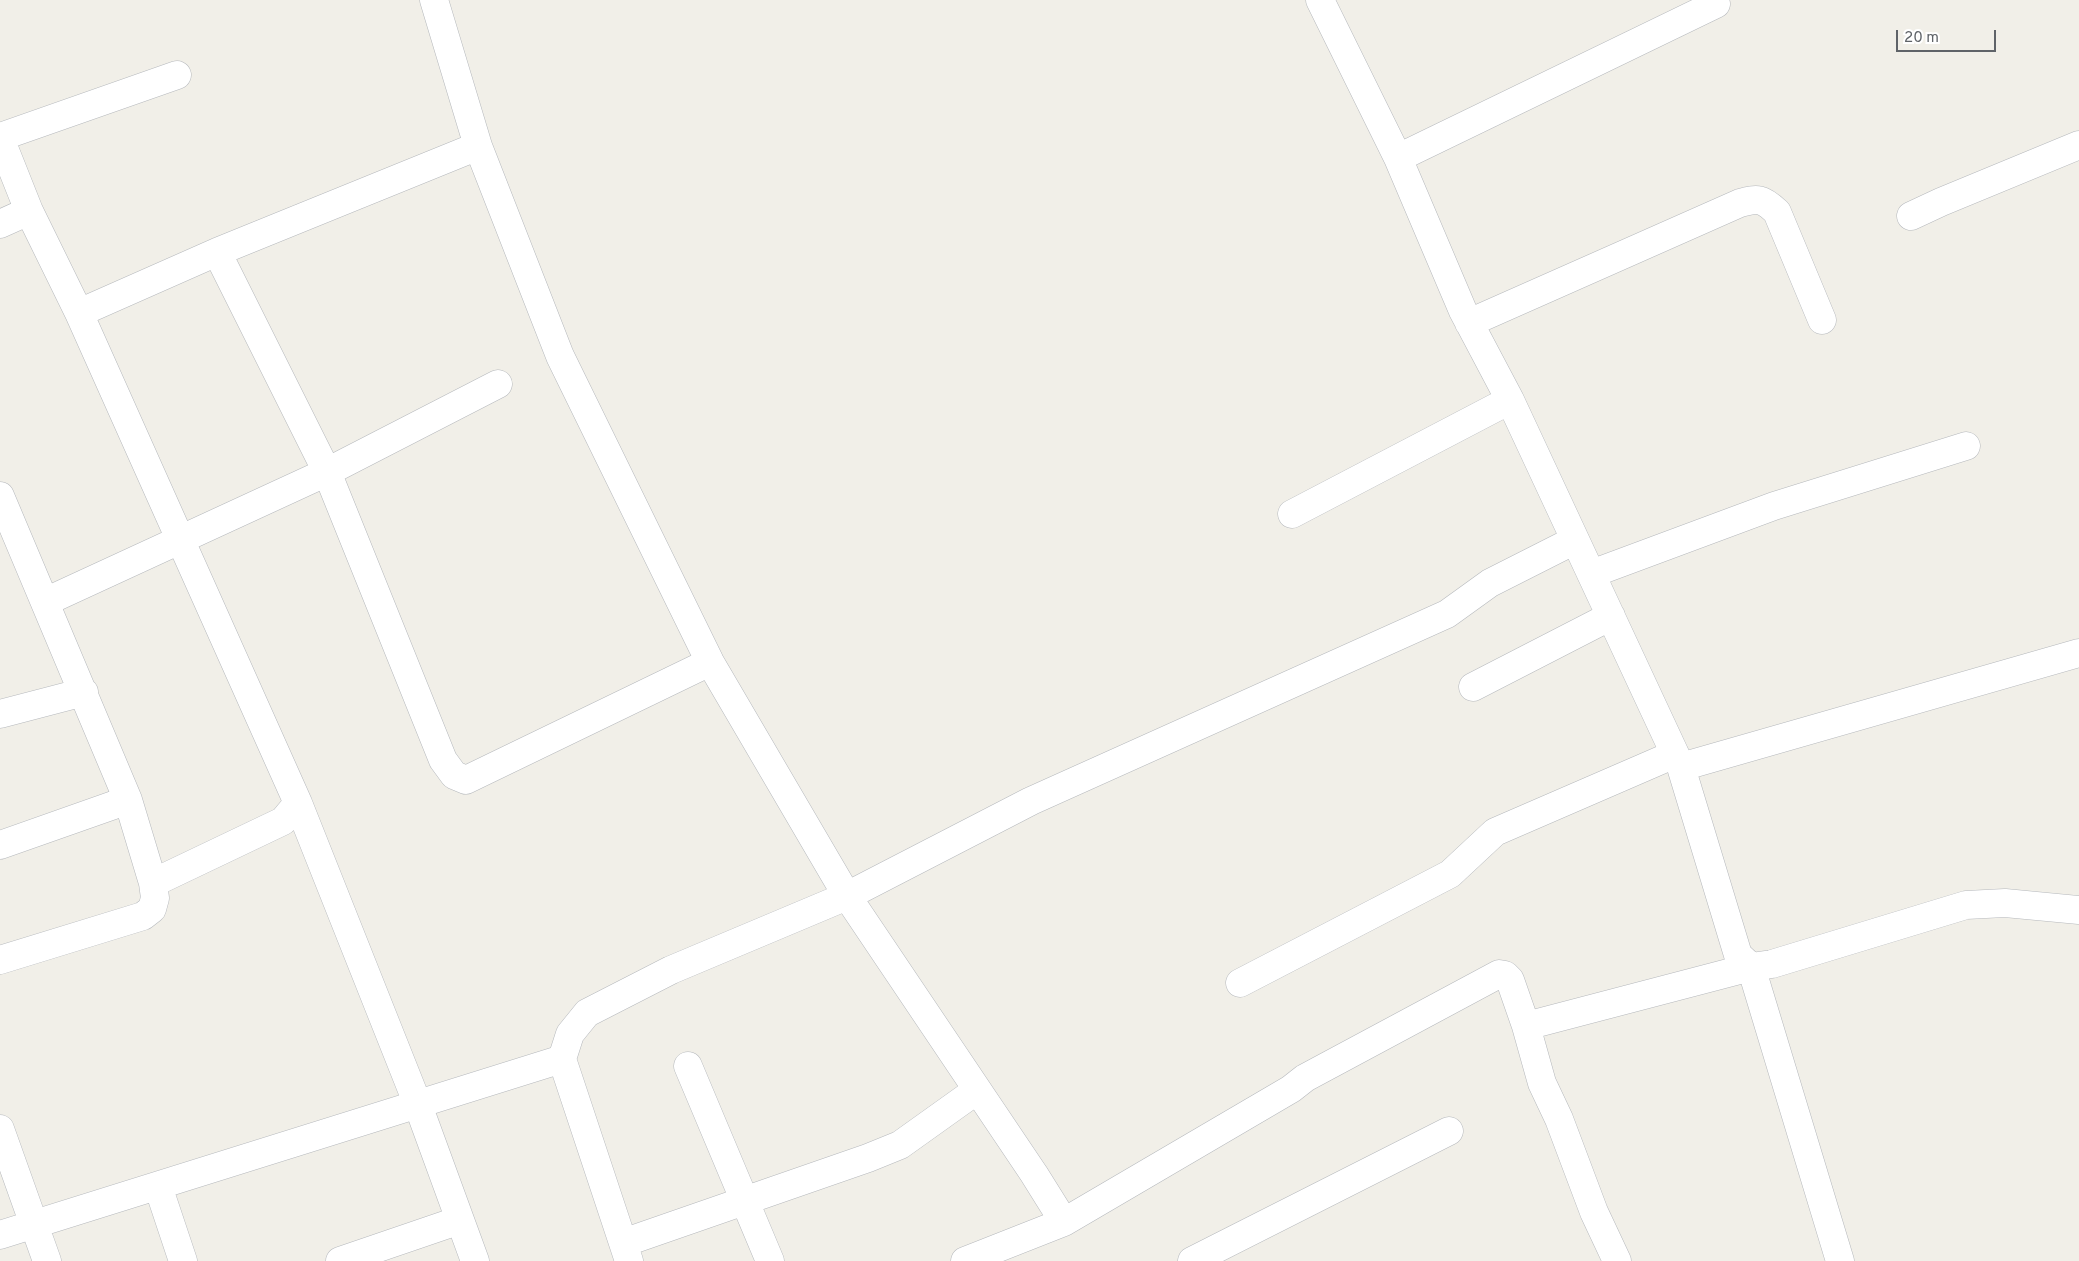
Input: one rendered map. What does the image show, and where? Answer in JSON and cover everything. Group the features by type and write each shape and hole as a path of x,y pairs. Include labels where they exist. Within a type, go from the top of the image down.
{"street":[{"path":"434,0 478,146 560,356 710,662 848,896 1034,1174 1064,1222"},
{"path":"1320,0 1398,158 1469,323 1510,400 1678,761 1738,955 1752,967 1840,1261"},
{"path":"1398,158 1716,4"},
{"path":"177,75 0,137 29,211 79,313 298,803 418,1105 475,1261"},
{"path":"1910,216 2079,144"},
{"path":"79,313 217,252 478,146"},
{"path":"1469,323 1740,203 1755,199 1764,201 1777,212 1822,320"},
{"path":"0,224 29,211"},
{"path":"217,252 327,472 448,769 461,779 466,780 710,662"},
{"path":"45,602 327,472 498,384"},
{"path":"1292,514 1510,400"},
{"path":"1591,574 1774,506 1966,446"},
{"path":"0,496 10,546 45,602 128,800 153,883 154,898 152,908 143,916 0,960"},
{"path":"977,1090 900,1146 746,1200 626,1252 562,1059 570,1034 586,1013 671,970 848,896 1030,801 1447,614 1490,584 1575,540"},
{"path":"1473,687 1611,616"},
{"path":"1240,983 1450,874 1495,832 1678,761 2079,652"},
{"path":"0,714 84,692"},
{"path":"0,845 128,800"},
{"path":"153,883 283,821 298,803"},
{"path":"1526,1026 1752,967 1772,964 1966,904 2005,903 2079,910"},
{"path":"983,1258 1064,1222 1291,1089 1305,1078 1499,974 1505,975 1510,980 1526,1026 1542,1083 1559,1119 1594,1212 1617,1261"},
{"path":"0,1235 562,1059"},
{"path":"688,1066 746,1200 770,1261"},
{"path":"0,1129 48,1261"},
{"path":"1192,1261 1449,1131"},
{"path":"158,1186 183,1261"},
{"path":"340,1261 460,1220"}]}
